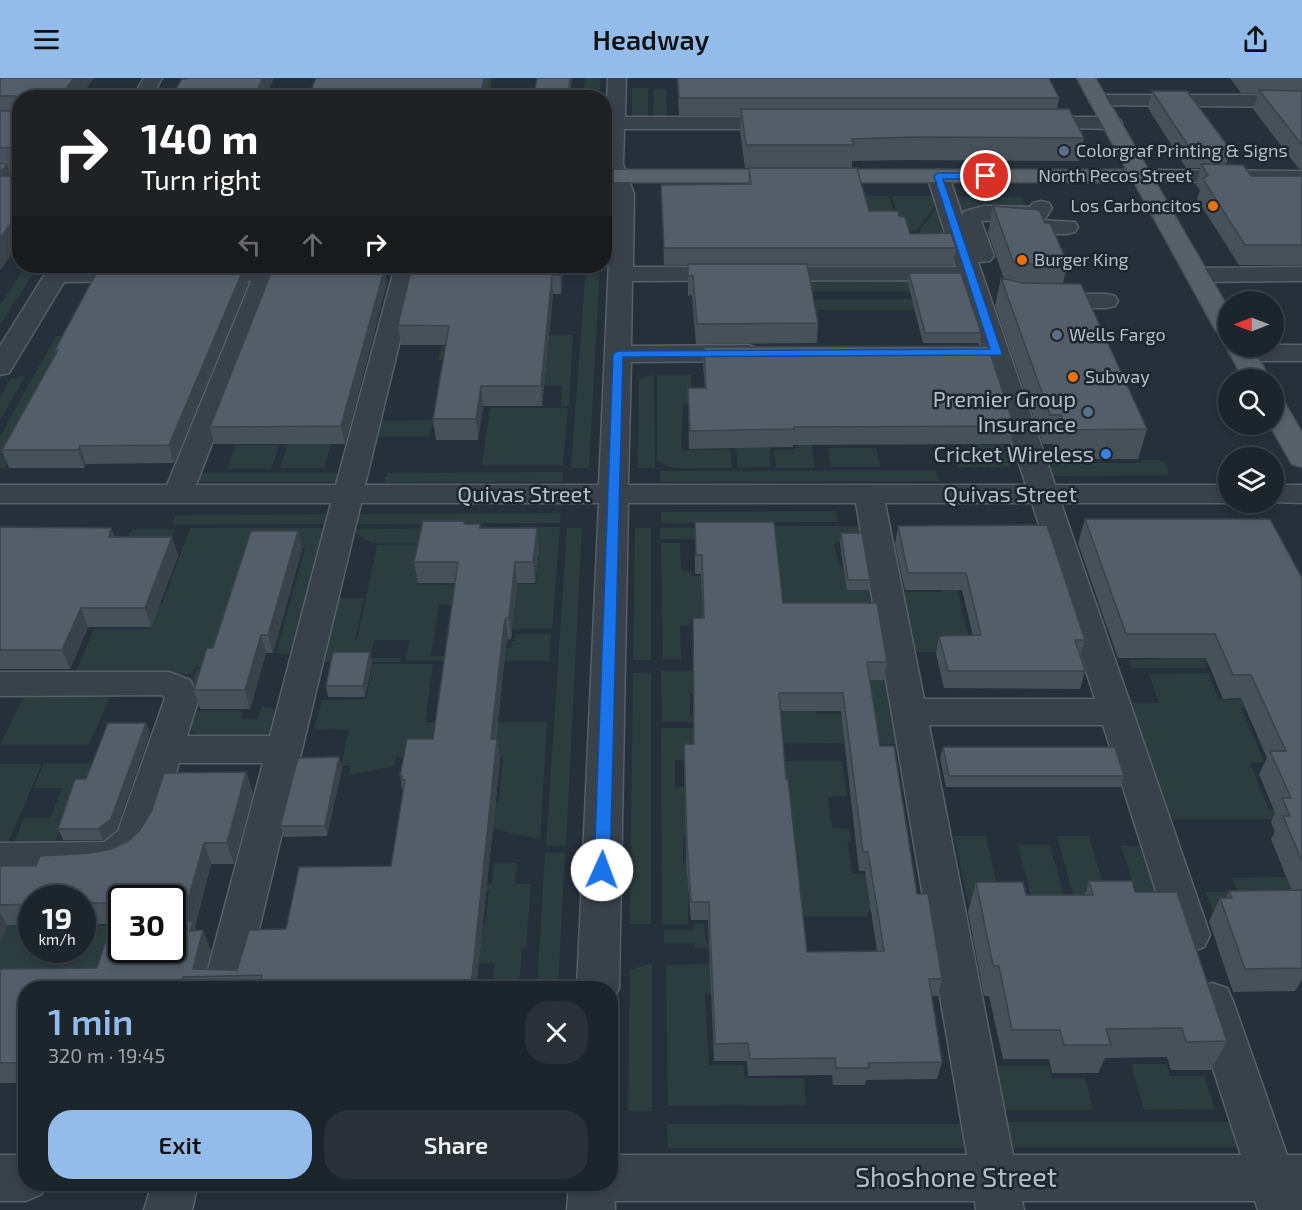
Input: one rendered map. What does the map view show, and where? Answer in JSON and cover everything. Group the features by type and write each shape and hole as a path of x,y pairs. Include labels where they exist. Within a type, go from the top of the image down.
{"main road":[{"path":"1086,78 1218,311"},
{"name":"North Pecos Street","path":"612,176 1142,176"},
{"path":"1284,426 1302,458"}],"street":[{"path":"612,106 617,78"},
{"path":"1099,101 1302,100"},
{"path":"612,123 800,123"},
{"path":"1010,123 1112,123"},
{"path":"938,176 971,274 985,353 1044,494 1202,972 1285,1189"},
{"name":"North Pecos Street","path":"1142,176 1302,177"},
{"path":"598,981 623,194 612,179"},
{"path":"1041,208 1037,214 977,214 970,219 994,290 1013,300 1106,301"},
{"path":"972,228 1067,226"},
{"path":"0,367 58,273"},
{"path":"140,273 335,274"},
{"path":"226,981 349,494 397,273"},
{"path":"178,494 266,274"},
{"path":"621,274 971,274"},
{"path":"1198,274 1302,274"},
{"path":"1284,352 1302,353"},
{"path":"618,354 773,353"},
{"name":"Quivas Street","path":"0,494 1044,494 1195,486 1218,492"},
{"path":"869,494 997,1194"},
{"path":"1284,494 1302,494"},
{"path":"0,684 162,683 175,686 179,689 182,698 138,832 123,850 114,855 95,858 0,858"},
{"path":"910,712 1116,712"},
{"path":"165,750 285,749"},
{"path":"0,1178 18,1178"},
{"name":"Shoshone Street","path":"618,1178 997,1194 1285,1189"},
{"path":"168,1210 173,1191"},
{"path":"591,1210 592,1191"}],"green space":[{"path":"476,78 492,78 491,88 528,88 528,90 405,90"},
{"path":"585,78 601,78 600,90 584,90"},
{"path":"632,88 648,88 648,120 632,119"},
{"path":"654,89 666,89 667,121 653,121"},
{"path":"825,196 889,196 898,227"},
{"path":"892,196 943,196 917,231 902,231"},
{"path":"956,197 1022,197 1025,206 1022,209 964,217"},
{"path":"936,209 950,249 925,249 919,231"},
{"path":"21,273 33,273 0,325 0,305"},
{"path":"585,273 600,273 589,468 571,468"},
{"path":"803,279 919,279 922,291 805,291"},
{"path":"815,299 924,299 927,310 816,310"},
{"path":"549,335 573,335 569,406 561,406 562,386 534,386 537,360 438,360 441,346 547,349"},
{"path":"56,336 88,336 53,381 5,468 0,468 0,436"},
{"path":"654,374 655,468 638,468 639,379"},
{"path":"26,375 0,420 0,397 10,379"},
{"path":"657,375 691,375 692,403 683,404 681,450 730,450 732,468 672,468 657,461"},
{"path":"806,402 815,468 776,468 774,450 794,450 798,446 795,421"},
{"path":"490,408 568,408 563,465 482,465"},
{"path":"963,410 969,410 980,445 1003,445 1010,467 957,467 953,454 970,454 968,447 974,446"},
{"path":"733,417 770,447 770,467 738,468"},
{"path":"453,420 452,427 431,427 429,437 376,437 379,421"},
{"path":"288,444 331,444 324,468 280,468"},
{"path":"236,445 279,445 271,469 227,469"},
{"path":"828,448 876,448 880,467 831,467"},
{"path":"1141,460 1158,460 1165,463 1169,473 1166,475 1052,476 1047,463 1141,463"},
{"path":"936,470 939,481 660,482 660,471"},
{"path":"563,472 562,482 384,483 387,473"},
{"path":"194,473 349,473 346,482 190,482"},
{"path":"836,511 838,522 661,523 661,512"},
{"path":"561,513 560,523 352,524 354,514"},
{"path":"332,514 329,524 172,525 176,515"},
{"path":"774,526 865,526 867,542 834,543 839,566 874,565 875,619 690,620 690,626 680,626 681,659 663,659 661,543 680,543 681,570 692,571 692,576 779,576"},
{"path":"520,527 560,527 552,629 513,629 513,584 536,584 540,548 518,547"},
{"path":"769,527 770,539 660,539 660,528"},
{"path":"190,528 335,528 304,654 276,654 305,548 253,547 209,666 195,667 193,674 75,674 94,629 149,629 159,604 162,604"},
{"path":"478,528 421,543 372,543 349,529"},
{"path":"567,528 582,528 566,846 546,846"},
{"path":"635,528 651,528 651,660 633,660"},
{"path":"132,529 175,529 165,555 92,627"},
{"path":"377,545 423,545 417,585 511,584 508,605 439,605 431,656 506,656 507,648 511,648 516,634 551,634 549,661 406,661 409,640 374,640 370,658 401,658 400,662 319,662 334,598 364,598 355,640 357,641"},
{"path":"947,546 972,652 911,652 899,592 943,592 933,548"},
{"path":"1095,602 1163,602 1211,663 1205,663 1207,668 1131,668 1128,660 1161,659 1149,628 1104,628"},
{"path":"373,664 433,664 425,722 547,722 540,839 465,823 468,803 499,802 503,757 396,757 394,766 349,775 351,766 341,766 349,730 314,729 322,700 366,699"},
{"path":"196,669 209,669 196,711 243,711 241,719 258,719 262,707 272,707 281,724 280,728 261,738 198,737 180,720"},
{"path":"661,671 755,671 698,693 690,693 690,716 698,717 699,722 662,722"},
{"path":"633,673 651,673 651,924 630,924"},
{"path":"1208,673 1219,700 1242,700 1245,708 1241,708 1264,762 1250,763 1269,810 1292,810 1296,819 1172,819 1131,703 1159,703 1149,674"},
{"path":"865,675 893,675 906,744 784,743 781,710 812,676 816,714 871,714"},
{"path":"24,696 110,696 89,745 0,745"},
{"path":"661,728 697,728 781,743 689,743 689,760 675,760 675,787 694,787 699,834 683,835 683,863 703,863 704,890 688,891 688,925 662,925"},
{"path":"783,761 842,761 847,796 828,797 832,828 849,829 851,841 847,842 852,874 912,874 918,910 868,911 868,917 803,917 795,834 773,834"},
{"path":"44,763 92,763 91,766 100,766 64,818 54,844 13,844 24,818 50,818 62,788 34,788"},
{"path":"0,764 42,764 8,843 0,843"},
{"path":"954,836 986,836 1001,902 968,902"},
{"path":"1057,836 1089,836 1108,902 1075,902"},
{"path":"1018,845 1050,845 1068,911 1035,912"},
{"path":"1121,846 1153,846 1176,913 1143,913"},
{"path":"545,853 565,853 558,981 537,981"},
{"path":"494,863 517,863 515,884 531,884 526,947 522,948 519,981 493,981 495,963 466,963 352,981 327,981 485,925 489,890 477,890 478,884 492,883"},
{"path":"1302,877 1302,910 1212,910 1206,892 1238,892 1232,878"},
{"path":"18,910 18,963 96,963 96,926 108,926 108,958 102,978 9,979 0,1002 0,925"},
{"path":"694,923 704,923 706,943 784,942 695,948 695,943 664,943 664,930 694,930"},
{"path":"652,963 652,1111 628,1111 630,970"},
{"path":"714,964 715,993 705,994 709,1065 743,1065 745,1078 804,1078 806,1105 668,1106 666,965"},
{"path":"1131,1064 1167,1064 1170,1076 1204,1076 1215,1109 1144,1110"},
{"path":"990,1066 1049,1066 1052,1078 1085,1078 1093,1110 998,1110"},
{"path":"999,1122 1231,1122 1239,1147 1011,1147"},
{"path":"667,1124 974,1124 979,1148 668,1148"}],"building":[{"path":"0,78 74,78 65,90 12,90 12,96 0,96"},
{"path":"263,78 257,90 175,90 182,79"},
{"path":"316,78 484,78 482,90 311,90"},
{"path":"537,78 570,78 569,90 535,90"},
{"path":"678,78 1049,78 1059,98 679,98"},
{"path":"1259,90 1302,91 1302,145"},
{"path":"1152,91 1187,91 1231,150 1191,150"},
{"path":"741,109 1069,109 1084,138 913,137 852,139 854,145 746,145"},
{"path":"0,111 12,111 12,147 0,148"},
{"path":"0,163 7,164 0,173"},
{"path":"1201,164 1243,165 1251,176 1302,176 1302,245 1245,245 1203,179 1208,175"},
{"path":"749,168 857,168 869,211 898,211 899,216 905,217 910,234 951,233 956,248 664,248 661,185 751,184"},
{"path":"0,176 12,176 12,222 0,238"},
{"path":"993,206 1039,210 1045,223 1050,223 1068,264 1017,264 1013,261"},
{"path":"688,264 807,264 818,323 697,324 693,276 688,276"},
{"path":"96,273 242,273 169,445 80,446 78,450 2,450 58,350 55,350"},
{"path":"271,273 383,273 341,426 210,427"},
{"path":"410,273 560,273 560,275 552,275 541,386 481,386 476,419 433,419 449,326 398,325"},
{"path":"909,273 961,273 981,333 925,333"},
{"path":"1001,278 1022,283 1081,284 1147,429 1066,430 1061,415 1050,415"},
{"path":"988,346 1014,426 794,427 794,429 690,431 688,388 706,388 704,347"},
{"path":"1085,519 1270,519 1302,578 1302,861 1283,816 1290,816 1282,798 1291,798 1270,751 1286,751 1251,675 1233,675 1215,634 1126,634"},
{"path":"423,521 464,521 464,524 480,524 480,528 537,528 533,562 515,562 509,618 506,618 504,625 491,739 497,739 470,981 261,981 262,975 183,977 182,981 18,981 18,1063 0,1063 0,969 97,968 108,934 108,963 186,963 186,921 193,921 190,931 203,930 193,969 237,970 249,930 286,929 299,867 391,866 405,780 402,780 400,776 407,739 433,739 458,562 414,562"},
{"path":"695,522 774,522 783,603 877,603 887,662 867,662 880,746 894,746 917,894 928,894 942,979 929,979 942,1062 868,1063 869,1068 836,1068 835,1058 750,1059 748,1043 715,1044 709,902 691,902 687,843 684,744 694,744 693,618 704,618 702,555 696,555","holes":["779,693 843,693 863,852 868,852 884,951 807,952 788,779 786,779"]},
{"path":"1047,525 1085,640 1075,640 1085,671 948,671 939,636 981,635 966,573 908,573 898,526"},
{"path":"0,527 111,528 109,537 172,537 145,608 81,608 62,650 0,650"},
{"path":"251,531 298,531 268,635 261,635 245,690 194,690 207,648 213,648"},
{"path":"841,533 862,533 870,580 848,580"},
{"path":"333,652 370,652 363,686 326,686"},
{"path":"108,723 146,723 111,819 98,829 58,829 75,779 86,779"},
{"path":"943,747 1115,747 1124,776 949,776"},
{"path":"339,757 325,826 280,826 298,758"},
{"path":"246,772 227,843 204,843 186,907 186,885 108,885 108,903 96,903 96,885 18,885 18,904 0,905 0,866 36,866 40,856 91,853 111,849 128,841 140,830 152,810 164,773"},
{"path":"1089,881 1132,881 1135,892 1177,892 1227,1041 1186,1042 1182,1028 1106,1029 1111,1045 1064,1045 1060,1030 1012,1030 999,966 993,966 976,882 1023,882 1026,895 1093,895"},
{"path":"1302,890 1302,968 1245,969 1220,898 1232,898 1229,891"}],"place":[{"name":"Colorgraf Printing & Signs","path":"1064,151"},
{"name":"Los Carboncitos","path":"1213,206"},
{"name":"Burger King","path":"1022,260"},
{"name":"Wells Fargo","path":"1057,335"},
{"name":"Subway","path":"1073,377"},
{"name":"Premier Group Insurance","path":"1088,412"},
{"name":"Cricket Wireless","path":"1106,454"}],"route":[{"path":"602,870 618,354 997,353 938,176 986,176"}]}
